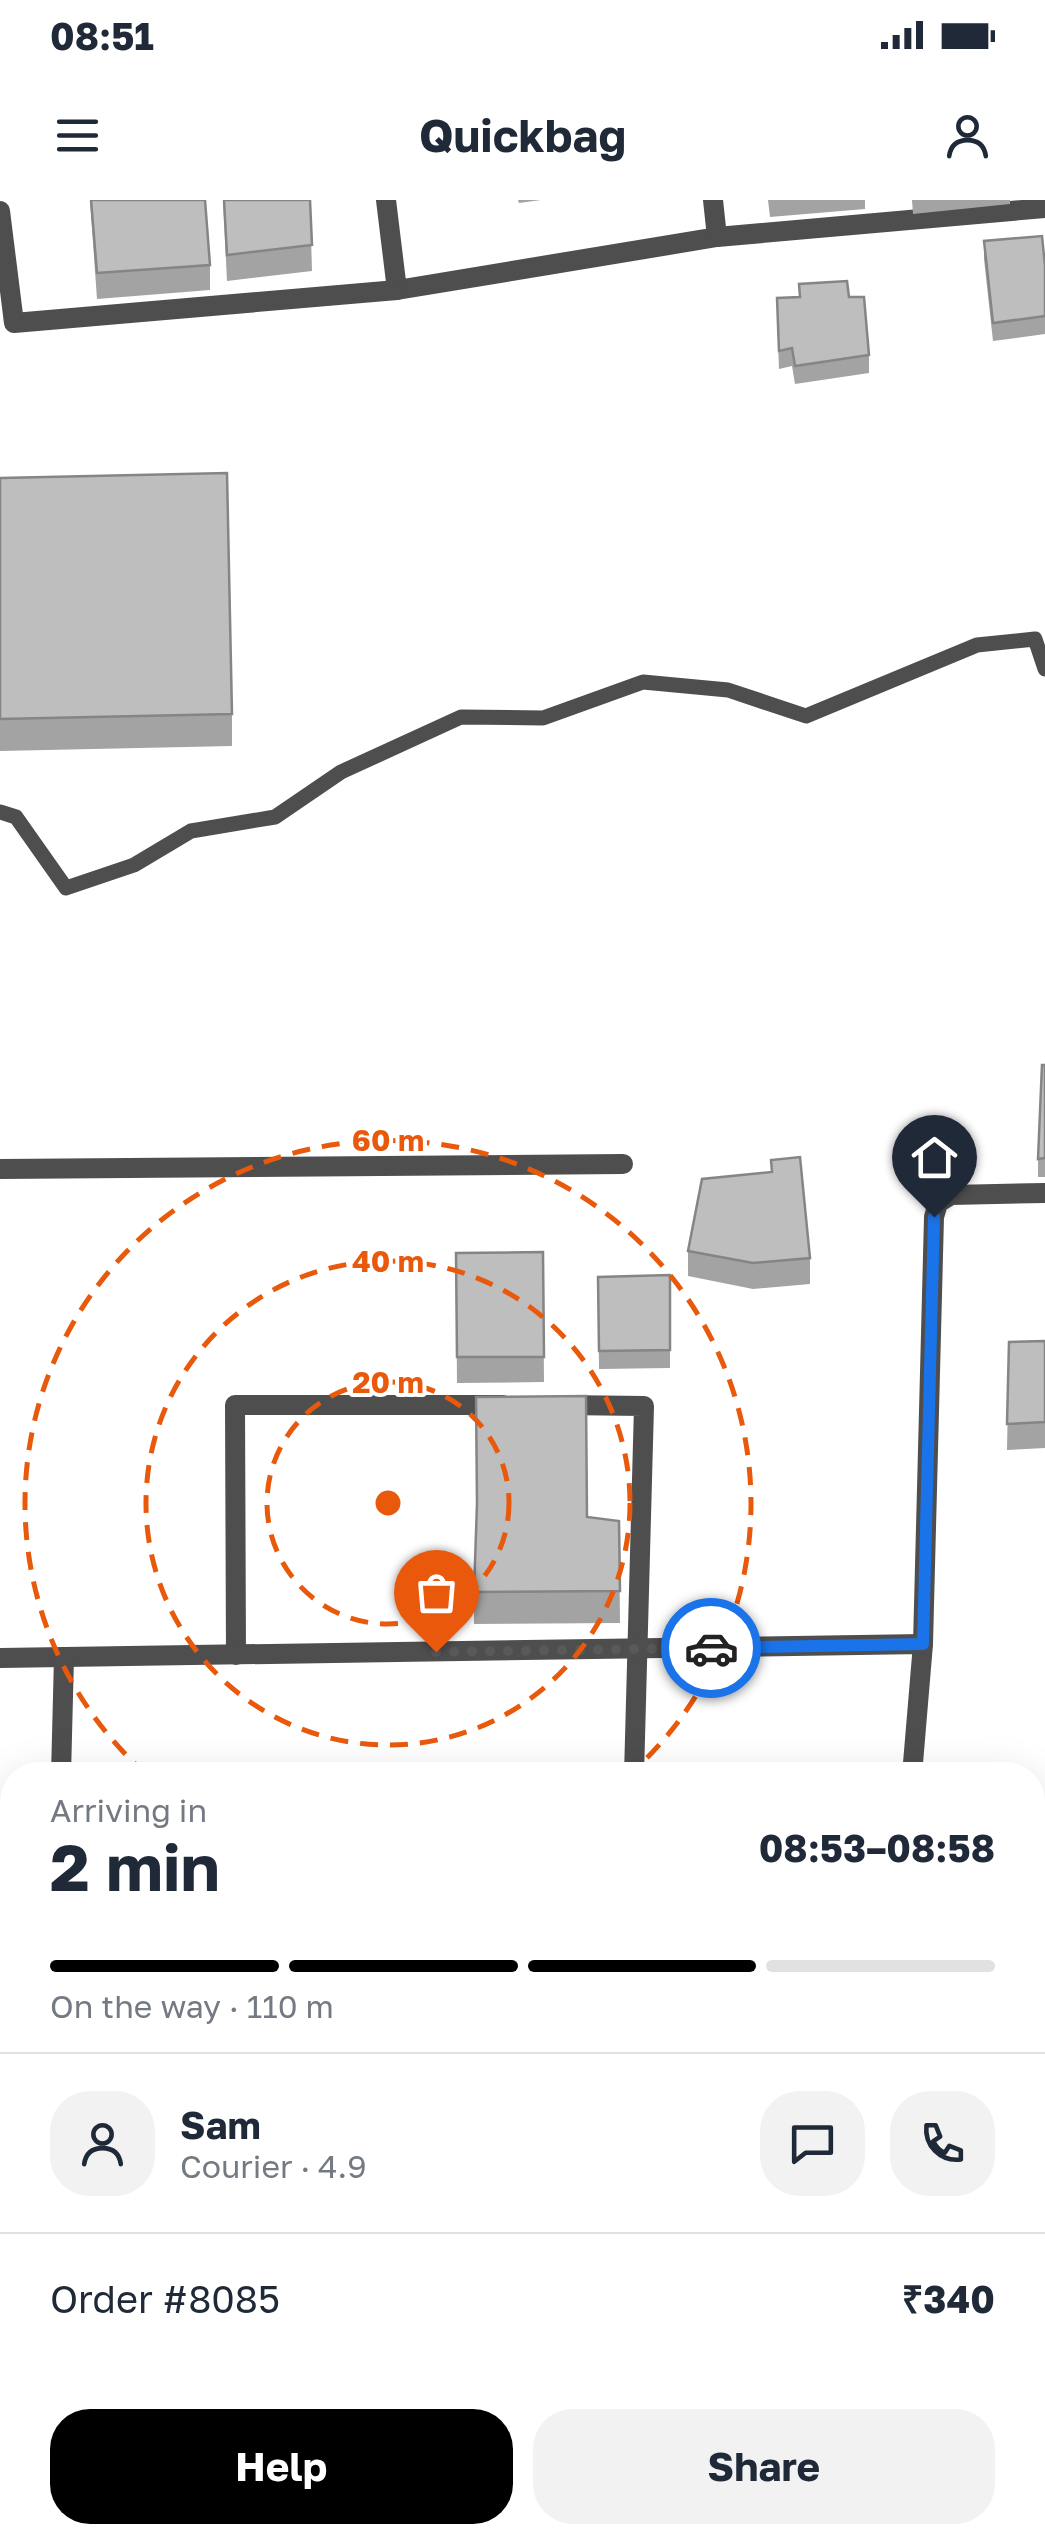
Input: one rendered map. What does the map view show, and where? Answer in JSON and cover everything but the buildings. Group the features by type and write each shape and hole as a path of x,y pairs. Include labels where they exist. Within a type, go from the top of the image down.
{"street":[{"path":"386,200 397,290"},
{"path":"714,200 717,237"},
{"path":"0,211 14,323 397,290 717,237 1045,208"},
{"path":"0,1168 623,1164"},
{"path":"913,1762 923,1644 934,1217 938,1204 950,1194 1045,1193"},
{"path":"236,1655 236,1405 644,1406 634,1762"},
{"path":"0,1658 923,1644"},
{"path":"61,1762 64,1658"}],"lane":[{"path":"0,812 16,817 66,888 134,865 191,831 274,817 341,772 461,717 543,718 643,682 728,690 806,716 977,645 1035,639 1045,669"}],"way so far":[{"path":"436,1652 711,1648"}],"route":[{"path":"711,1648 923,1644 934,1217"}]}
